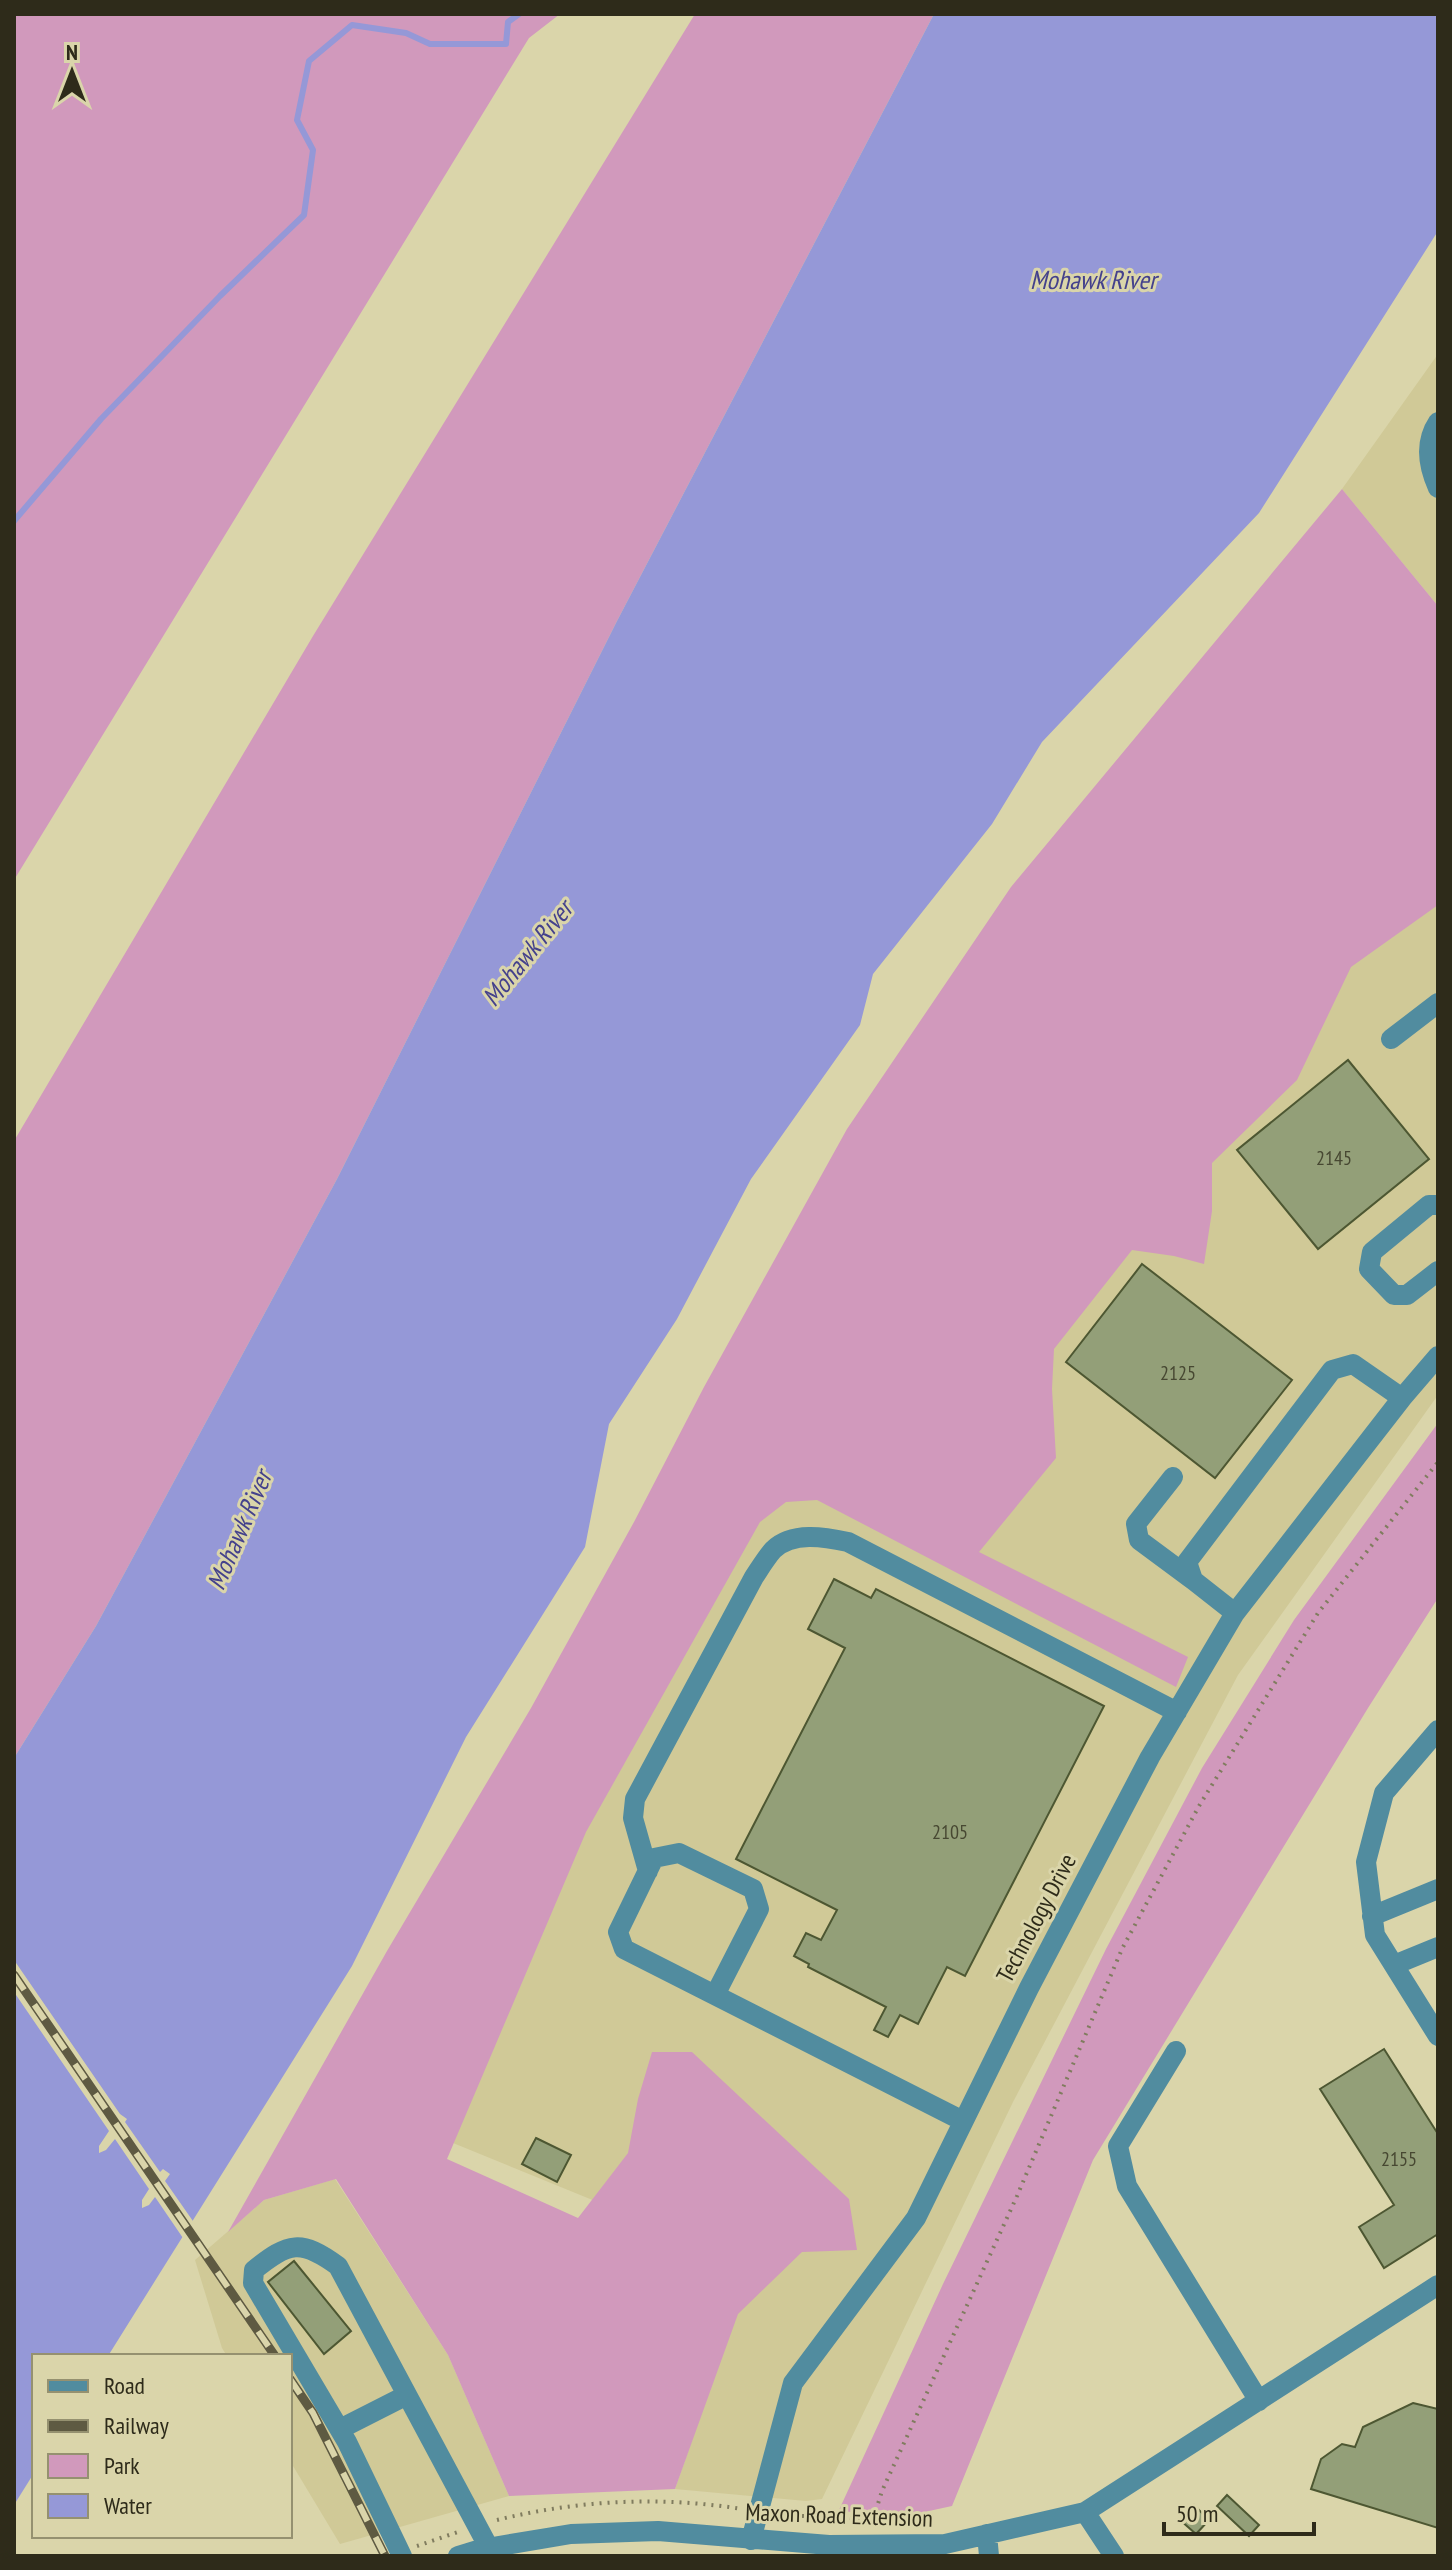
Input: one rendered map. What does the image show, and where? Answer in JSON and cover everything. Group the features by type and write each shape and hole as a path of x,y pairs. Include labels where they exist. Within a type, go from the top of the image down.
{"street":[{"path":"1438,422 1431,433 1428,455 1438,488"},
{"path":"1391,1039 1438,1003"},
{"path":"1438,1205 1429,1205 1372,1252 1369,1269 1394,1295 1407,1295 1438,1271"},
{"name":"Technology Drive","path":"751,2540 793,2383 916,2218 1029,1988 1150,1757 1235,1613 1438,1356"},
{"path":"1193,1580 1187,1562 1332,1370 1353,1364 1402,1398"},
{"path":"1173,1477 1136,1524 1139,1540 1235,1613"},
{"path":"648,1871 633,1818 635,1799 754,1577 775,1549 788,1541 819,1536 848,1542 1177,1712"},
{"path":"1438,1730 1384,1793 1366,1862 1375,1935 1394,1965 1431,2010 1438,2036"},
{"path":"715,1995 759,1909 753,1889 679,1853 654,1858 618,1932 624,1949 963,2121"},
{"path":"1372,1916 1438,1889"},
{"path":"1394,1965 1438,1947"},
{"path":"1176,2051 1118,2146 1127,2186 1259,2401"},
{"path":"402,2556 340,2429 253,2283 254,2270 293,2246 315,2249 338,2266 489,2548"},
{"name":"Maxon Road Extension","path":"458,2556 489,2548 544,2547 571,2534 658,2531 829,2545 945,2544 1085,2512 1433,2294"},
{"path":"340,2429 407,2395"},
{"path":"1085,2512 1114,2556"},
{"path":"987,2534 989,2556"}],"path":[{"path":"793,2517 872,2519 888,2477 1017,2196 1122,1949 1199,1806 1318,1613 1438,1462"},
{"path":"427,2544 478,2525 544,2508 647,2501 710,2504"}],"shaded area":[{"path":"1438,354 1438,606 1342,489"},
{"path":"1438,859 1438,1395 1238,1675 1013,2102 822,2499 806,2501 675,2489 720,2360 666,2230 382,2114 761,1494"},
{"path":"335,2179 448,2355 509,2496 340,2544 292,2464 292,2354 226,2354 195,2260 264,2200"}],"green space":[{"path":"14,14 560,14 529,38 14,880"},
{"path":"695,14 934,14 617,621 337,1179 96,1626 14,1758 14,1141 313,636"},
{"path":"1342,489 1438,606 1438,905 1351,967 1297,1080 1212,1163 1212,1211 1204,1264 1132,1250 1054,1349 1052,1389 1056,1458 979,1552 1188,1657 1176,1687 817,1500 786,1502 760,1522 586,1832 447,2159 578,2218 628,2153 638,2099 652,2052 692,2052 849,2199 857,2250 802,2252 738,2314 675,2489 509,2496 448,2355 336,2179 264,2200 228,2232 387,1951 531,1708 847,1129 1011,887"},
{"path":"1438,1423 1438,1598 1093,2160 952,2506 892,2519 839,2510 943,2284 1106,1949 1202,1768 1294,1620"}],"water":[{"name":"Mohawk River","path":"934,14 1438,14 1438,231 1259,513 1042,742 992,824 873,974 860,1025 751,1179 677,1319 609,1424 585,1547 466,1737 352,1966 109,2354 32,2354 32,2476 14,2505 14,1758 96,1626 337,1179 617,621"}],"pier":[{"path":"14,1960 120,2114 127,2119 125,2122 160,2172 163,2169 170,2174 165,2181 195,2224 185,2241 155,2197 142,2208 142,2200 149,2189 115,2139 99,2153 99,2146 109,2131 14,1992"}],"building":[{"path":"1348,1060 1429,1159 1318,1249 1237,1150"},
{"path":"1142,1264 1292,1380 1215,1478 1066,1362"},
{"path":"834,1579 871,1598 876,1589 1104,1706 965,1976 947,1967 918,2024 900,2015 888,2037 874,2030 886,2007 808,1967 809,1964 794,1956 806,1933 821,1940 837,1910 736,1859 845,1648 808,1629"},
{"path":"1384,2049 1438,2134 1438,2234 1384,2268 1359,2227 1394,2205 1320,2089"},
{"path":"536,2138 571,2155 557,2182 522,2164"},
{"path":"294,2261 351,2331 324,2354 268,2282"},
{"path":"1413,2403 1438,2409 1438,2528 1311,2489 1321,2459 1342,2444 1355,2447 1363,2427"},
{"path":"1227,2495 1259,2525 1249,2536 1217,2506"},
{"path":"1194,2505 1209,2520 1196,2534 1180,2520"}],"waterway":[{"path":"14,521 101,419 220,296 304,215 313,150 297,120 309,61 352,25 406,33 430,44 506,44 508,22 519,14"}],"railway":[{"path":"14,1975 274,2354"},
{"path":"292,2382 313,2413 385,2556"}]}
